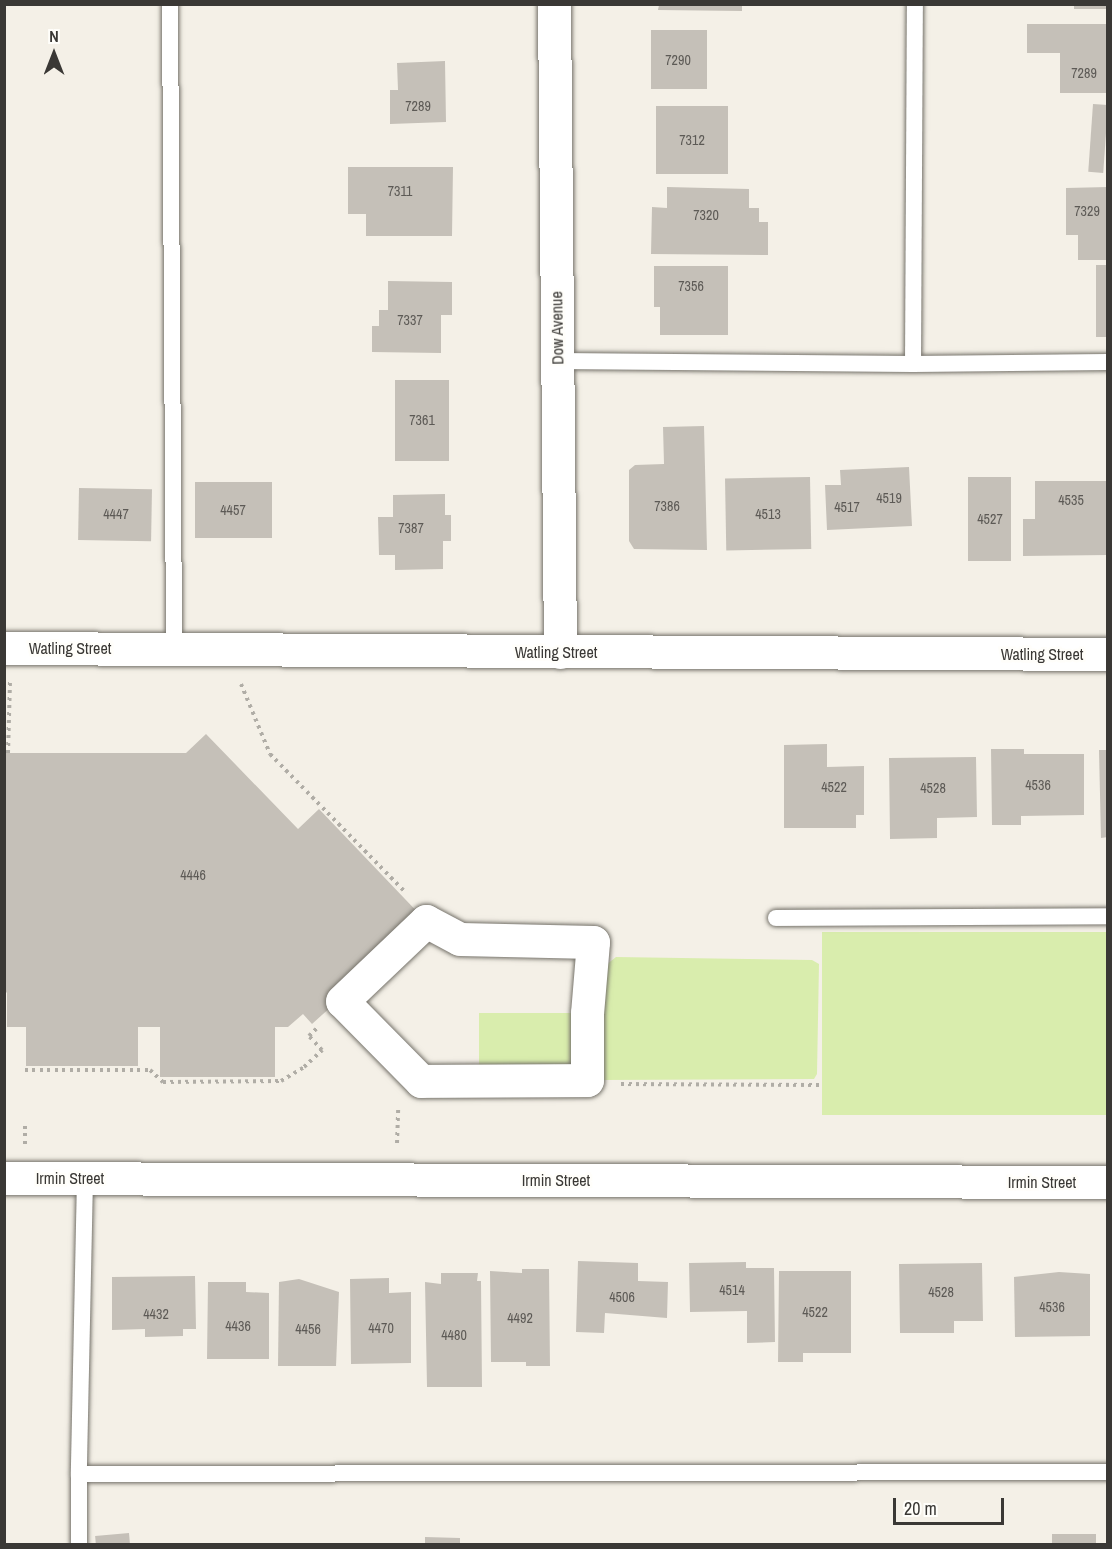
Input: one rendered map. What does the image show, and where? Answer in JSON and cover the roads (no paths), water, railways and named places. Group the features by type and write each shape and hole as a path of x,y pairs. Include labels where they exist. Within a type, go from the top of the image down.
{"street":[{"name":"Dow Avenue","path":"554,4 560,652"},
{"name":"Watling Street","path":"4,648 1107,654"},
{"path":"426,921 441,929 460,939 593,942 587,1013 587,1080 421,1081 342,1002 426,921"},
{"name":"Irmin Street","path":"15,1166 85,1178 1107,1182"}],"lane":[{"path":"170,4 174,648"},
{"path":"913,364 915,4"},
{"path":"557,361 913,364 1107,362"},
{"path":"776,918 1107,916"},
{"path":"79,1545 78,1474 85,1178"},
{"path":"78,1474 1107,1472"}]}
